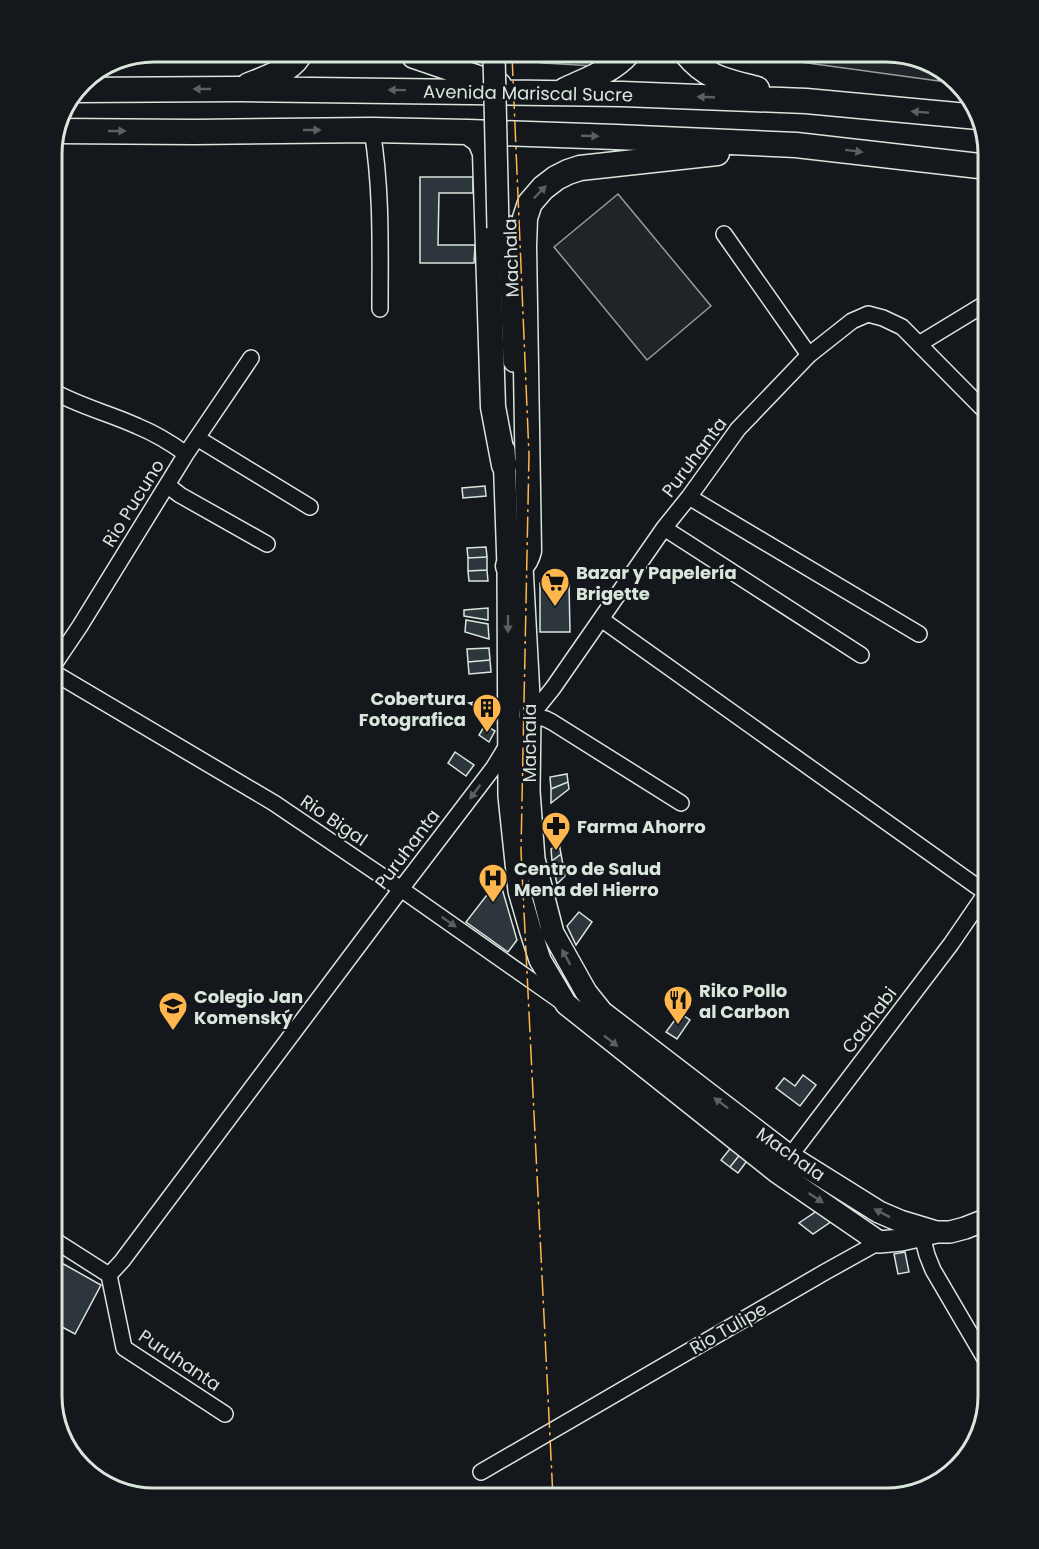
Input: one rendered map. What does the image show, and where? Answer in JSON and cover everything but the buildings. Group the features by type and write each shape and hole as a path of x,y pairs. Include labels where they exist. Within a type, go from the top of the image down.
{"main road":[{"path":"239,89 276,74 294,62"},
{"path":"431,62 518,92"},
{"name":"Machala","path":"494,62 504,227 515,565 508,744 509,796 519,891 540,960 566,1004 784,1164 879,1212 929,1234"},
{"name":"Machala","path":"504,62 504,465 530,715 529,791 534,859 553,933 586,992 602,1012 879,1242"},
{"path":"559,92 597,75 618,62"},
{"path":"694,62 702,70 721,80 806,101"},
{"name":"Avenida Mariscal Sucre","path":"86,90 559,92 806,101 970,116"},
{"path":"64,131 468,132 796,145 977,166"},
{"path":"468,132 480,141 485,153 493,407 504,465"},
{"path":"515,565 528,558 530,541 524,246 525,218 530,203 543,188 556,178 580,168 796,145"},
{"name":"Rio Tulipe","path":"879,1242 950,1232 977,1223"}],"street":[{"path":"372,130 379,190 380,309"},
{"path":"724,234 809,355"},
{"path":"977,309 920,345 977,403"},
{"name":"Puruhanta","path":"225,1414 124,1348 108,1275 122,1262 494,767 508,744 553,688 664,528 738,429 809,355 852,321 868,314 874,315 902,327 920,345"},
{"name":"Rio Pucuno","path":"62,653 186,454 251,358"},
{"path":"62,396 137,426 186,454"},
{"path":"197,438 310,507"},
{"path":"167,485 180,495 267,544"},
{"path":"689,497 918,634"},
{"path":"664,528 861,655"},
{"path":"601,619 977,884"},
{"name":"Rio Bigal","path":"62,677 274,803 566,1004"},
{"path":"530,715 552,722 681,803"},
{"name":"Cachabi","path":"784,1164 951,944 977,906"},
{"path":"566,1004 586,992"},
{"path":"929,1234 927,1255 933,1270 977,1345"},
{"name":"Rio Tulipe","path":"481,1472 879,1242"},
{"path":"62,1246 108,1275"}],"shaded area":[{"path":"537,62 602,62 595,66"},
{"path":"801,62 904,63 926,71 936,77 939,81"},
{"path":"618,194 711,306 647,360 554,247"}],"power":[{"path":"512,62 529,455 521,851 552,1488"}],"place":[{"name":"Bazar y Papelería Brigette","path":"555,608"},
{"name":"Cobertura Fotografica","path":"487,734"},
{"name":"Farma Ahorro","path":"556,852"},
{"name":"Centro de Salud Mena del Hierro","path":"493,904"},
{"name":"Riko Pollo al Carbon","path":"678,1026"},
{"name":"Colegio Jan Komenský","path":"173,1032"}]}
